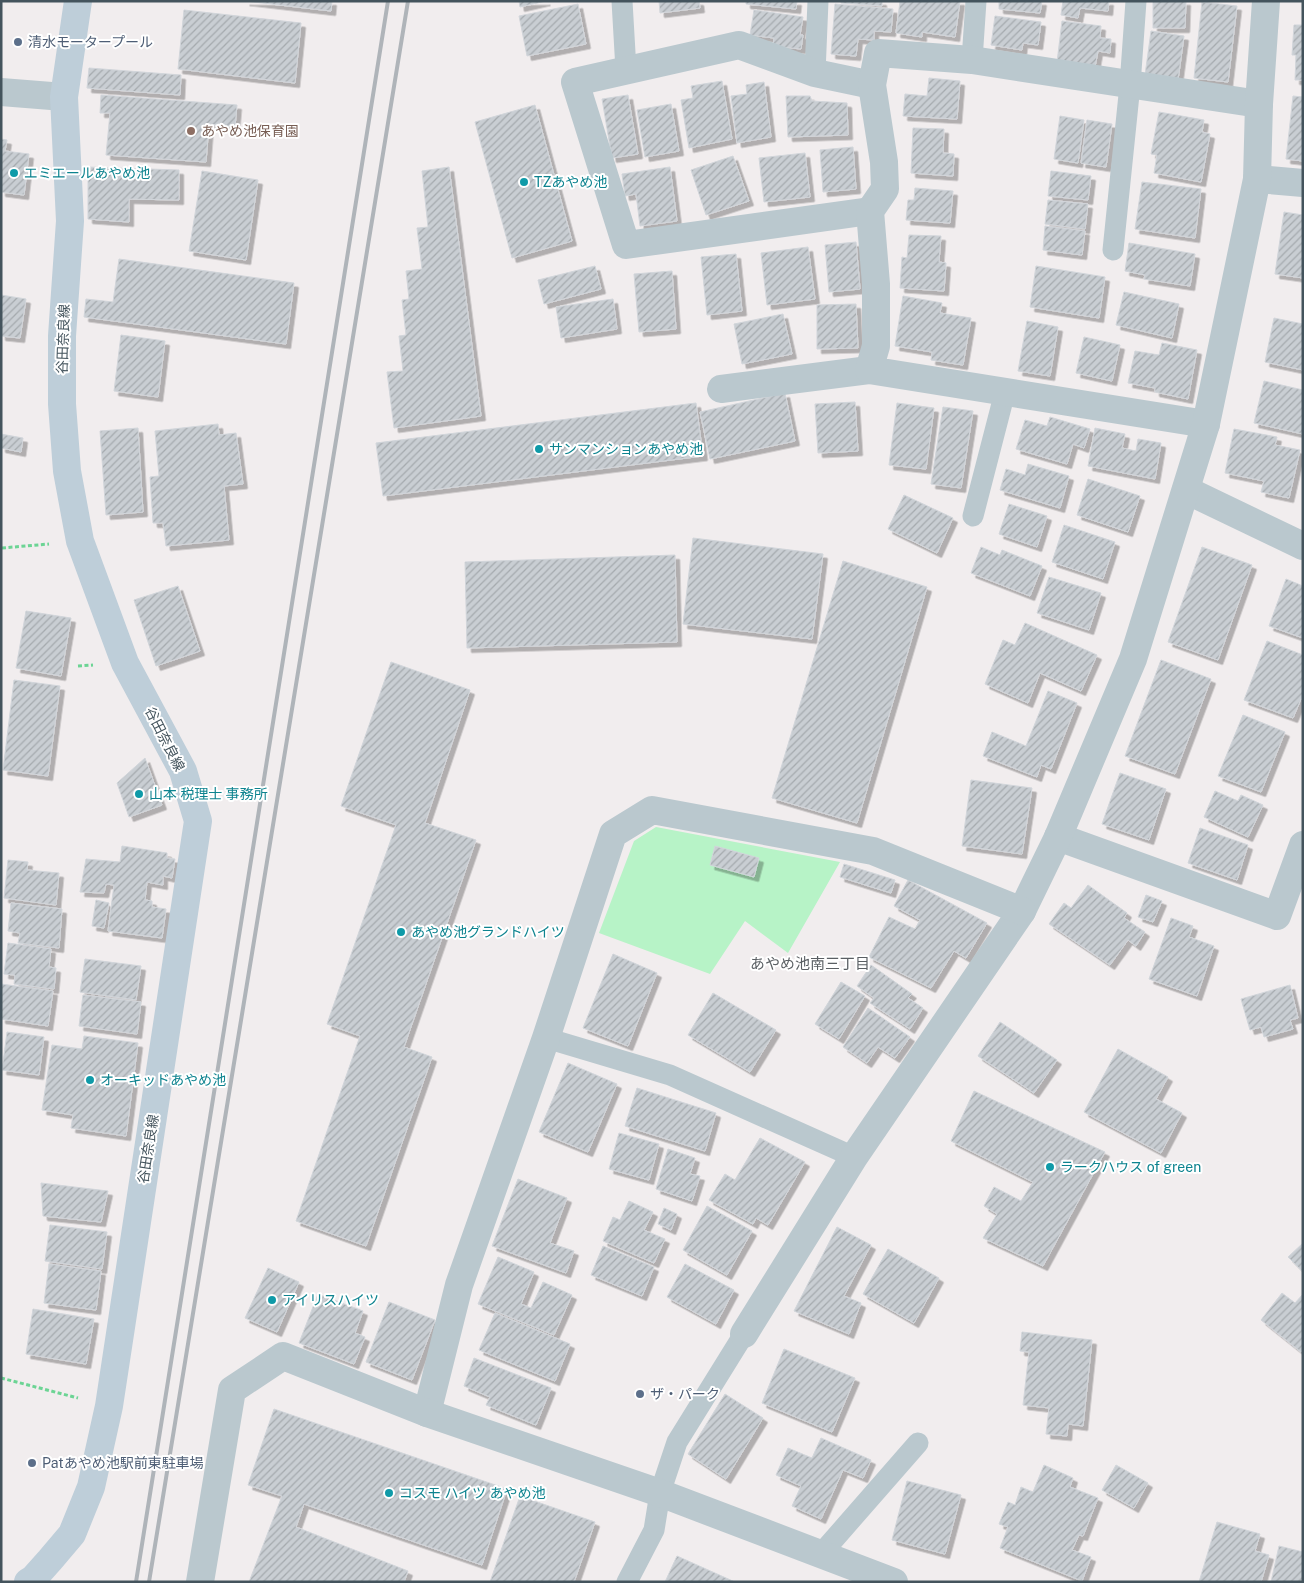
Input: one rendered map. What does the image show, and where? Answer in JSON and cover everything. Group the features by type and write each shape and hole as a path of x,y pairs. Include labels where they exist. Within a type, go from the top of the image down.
{"main road":[{"name":"谷田奈良線","path":"28,1582 72,1534 91,1487 109,1406 198,822 183,771 125,663 80,541 66,471 62,404 62,336 70,221 64,97 78,1"}],"street":[{"path":"744,1334 854,1157 1022,911 1058,837 1133,658 1206,424 1257,179 1259,104 1266,1"},
{"path":"870,210 626,245 575,82 739,45 815,73 872,85"},
{"path":"869,370 876,346 876,284 870,210 885,189 884,162 872,85 878,53 972,60 1259,104"},
{"path":"1,92 64,97"},
{"path":"1257,179 1303,183"},
{"path":"721,389 869,370 1206,424"},
{"path":"1186,490 1303,546"},
{"path":"427,1413 459,1285 546,1038 613,834 652,810 873,851 1022,911"},
{"path":"1058,837 1277,916 1303,844"},
{"path":"200,1582 232,1390 283,1356 427,1413 660,1493 894,1582"}],"lane":[{"path":"622,1 626,70"},
{"path":"815,73 818,1"},
{"path":"972,60 976,1"},
{"path":"1113,250 1130,85 1136,1"},
{"path":"973,516 1005,392"},
{"path":"546,1038 670,1075 854,1157"},
{"path":"627,1582 654,1530 660,1493 677,1442 744,1334"},
{"path":"821,1554 918,1443"}],"path":[{"path":"2,548 80,541"},
{"path":"1,1378 109,1406"}],"green space":[{"path":"656,827 840,862 788,953 745,921 710,974 599,933 634,841"}],"building":[{"path":"245,1 332,1 331,11"},
{"path":"519,1 546,1 520,7"},
{"path":"659,1 699,1 700,8 660,13"},
{"path":"746,1 797,1 796,9 746,4"},
{"path":"841,1 882,1 882,6 841,3"},
{"path":"900,1 960,1 955,37 922,32 922,37 896,33"},
{"path":"999,1 1042,1 1040,13 999,9"},
{"path":"1063,1 1109,1 1108,11 1080,8 1078,18 1061,15"},
{"path":"1153,1 1186,1 1185,28 1153,28"},
{"path":"1202,2 1237,6 1228,82 1194,78"},
{"path":"578,4 586,44 527,56 519,16"},
{"path":"835,4 893,9 891,32 874,31 874,40 858,39 856,56 831,54"},
{"path":"184,10 301,23 295,83 178,69"},
{"path":"754,10 803,17 800,35 803,35 801,49 773,46 774,38 750,35"},
{"path":"995,16 1041,22 1038,45 1023,43 1022,50 991,45"},
{"path":"1062,21 1101,26 1100,38 1111,39 1110,53 1098,51 1095,67 1057,62"},
{"path":"1294,25 1303,25 1303,80 1295,80 1296,55 1292,55"},
{"path":"1151,31 1184,36 1178,80 1145,75"},
{"path":"89,68 181,75 180,95 87,88"},
{"path":"929,78 960,81 957,119 903,116 905,94 927,96"},
{"path":"722,81 732,139 689,148 681,100 693,98 691,86"},
{"path":"764,82 771,137 737,143 731,96 747,94 746,85"},
{"path":"101,95 237,105 235,127 209,124 206,162 106,155 110,113 100,113"},
{"path":"628,95 638,154 612,158 602,99"},
{"path":"786,96 810,96 812,101 847,103 848,135 788,137"},
{"path":"1293,96 1303,97 1303,161 1286,159"},
{"path":"671,104 679,151 645,157 637,110"},
{"name":"TZあやめ池","path":"535,105 572,241 512,258 475,122"},
{"path":"1159,112 1204,120 1202,132 1210,134 1201,182 1154,173 1157,155 1151,154"},
{"path":"1060,116 1084,120 1078,163 1054,159"},
{"path":"1087,120 1112,124 1106,167 1081,163"},
{"path":"913,128 944,129 943,153 954,154 953,176 911,173"},
{"name":"エミエールあやめ池","path":"1,139 7,140 5,151 29,154 24,195 1,192"},
{"path":"853,147 856,189 823,192 820,150"},
{"path":"805,153 810,197 764,202 759,158"},
{"path":"733,156 749,201 706,215 691,170"},
{"path":"88,167 179,170 179,200 129,199 129,222 88,219"},
{"path":"449,167 481,416 394,428 387,372 403,371 399,336 406,335 402,300 409,299 406,271 422,269 417,228 428,227 422,171"},
{"path":"670,167 677,221 640,226 636,194 625,196 622,174"},
{"path":"202,171 258,180 246,260 189,251"},
{"path":"1051,171 1091,176 1088,200 1048,196"},
{"path":"1142,182 1201,189 1195,238 1135,229"},
{"path":"915,188 953,191 950,223 906,220 908,200 914,200"},
{"path":"1048,200 1088,204 1085,229 1045,224"},
{"path":"1284,212 1303,215 1303,278 1275,274"},
{"path":"1045,226 1085,231 1082,255 1043,250"},
{"path":"909,235 941,236 939,262 946,263 944,291 900,288 902,257 907,258"},
{"path":"856,242 860,289 829,292 825,245"},
{"path":"1129,243 1195,254 1190,286 1144,279 1145,275 1125,271"},
{"path":"808,247 815,299 767,305 761,253"},
{"path":"736,254 742,311 707,315 701,257"},
{"path":"119,259 294,283 286,344 84,317 86,299 113,302"},
{"path":"595,266 601,289 544,304 538,280"},
{"path":"1036,266 1105,277 1099,318 1030,307"},
{"path":"672,271 676,329 639,332 634,274"},
{"path":"1124,292 1179,304 1172,338 1116,325"},
{"path":"1,295 26,299 20,338 1,336"},
{"path":"903,296 942,303 940,313 971,318 963,365 931,360 932,352 895,346"},
{"path":"613,299 617,329 561,338 556,307"},
{"path":"856,304 858,348 817,349 817,305"},
{"path":"783,314 792,354 742,364 734,324"},
{"path":"1274,318 1303,324 1303,370 1265,362"},
{"path":"1027,321 1058,327 1050,376 1018,371"},
{"path":"121,335 165,341 158,397 114,391"},
{"path":"1084,337 1120,345 1112,381 1076,373"},
{"path":"1162,343 1197,350 1188,399 1155,392 1155,388 1128,383 1135,351 1159,355"},
{"path":"1264,381 1303,390 1303,434 1254,423"},
{"path":"785,393 795,441 710,459 700,412"},
{"path":"855,402 858,451 818,453 815,404"},
{"name":"サンマンションあやめ池","path":"696,403 703,456 383,496 376,443"},
{"path":"897,403 934,408 926,469 889,465"},
{"path":"943,407 973,411 961,488 931,484"},
{"path":"1050,417 1090,429 1084,448 1073,444 1067,464 1016,449 1025,420 1047,426"},
{"path":"218,424 219,435 236,433 243,484 224,486 229,540 166,546 163,523 153,523 150,477 159,476 155,431"},
{"path":"138,428 143,512 106,515 100,431"},
{"path":"1095,428 1125,434 1122,448 1136,451 1138,439 1161,443 1155,479 1088,466"},
{"path":"1234,429 1277,437 1275,445 1300,450 1289,498 1261,492 1264,481 1225,473"},
{"path":"1,434 23,438 21,452 1,448"},
{"path":"1028,464 1069,476 1060,508 1000,490 1006,469 1025,475"},
{"path":"1088,479 1140,496 1128,532 1077,515"},
{"path":"904,495 953,518 937,553 888,529"},
{"path":"1009,504 1047,516 1037,547 999,534"},
{"path":"1064,525 1115,542 1103,579 1052,562"},
{"path":"693,538 823,554 812,639 683,624"},
{"path":"981,547 1000,555 1002,550 1042,566 1030,596 971,573"},
{"path":"1202,547 1252,565 1218,660 1168,642"},
{"path":"675,555 677,642 467,648 465,562"},
{"path":"843,561 927,587 857,823 772,798"},
{"path":"1049,577 1101,593 1089,630 1037,613"},
{"path":"1286,579 1303,586 1303,638 1269,626"},
{"path":"178,586 200,651 156,666 134,600"},
{"path":"26,611 71,618 61,676 16,668"},
{"path":"1025,623 1097,655 1081,691 1040,673 1028,703 985,684 1003,640 1015,645"},
{"path":"1267,641 1303,655 1303,699 1301,699 1293,718 1244,700"},
{"path":"1161,660 1211,679 1175,774 1125,756"},
{"name":"あやめ池グランドハイツ","path":"391,662 470,690 425,823 476,840 404,1047 432,1057 366,1246 296,1221 360,1036 327,1024 396,825 341,806"},
{"path":"14,680 60,686 48,776 3,770"},
{"path":"1048,691 1077,703 1051,769 1041,765 1037,777 983,756 992,732 1026,746"},
{"path":"1243,715 1285,732 1261,792 1218,776"},
{"name":"山本 税理士 事務所","path":"145,758 162,805 129,817 117,783"},
{"path":"1120,773 1166,789 1149,840 1102,824"},
{"path":"971,780 1032,788 1022,854 962,846"},
{"path":"1215,791 1238,801 1241,795 1263,805 1248,837 1204,817"},
{"path":"1200,828 1248,845 1237,880 1188,863"},
{"path":"122,846 167,853 167,858 175,859 172,878 163,876 163,885 147,882 145,900 152,901 152,907 166,909 162,938 108,931 114,885 106,884 104,893 80,892 86,859 120,862"},
{"path":"715,846 759,858 754,877 710,865"},
{"path":"8,860 28,862 27,870 59,873 56,905 4,898"},
{"path":"844,864 895,880 891,893 840,877"},
{"path":"908,880 987,923 966,958 954,951 931,988 869,957 889,917 915,929 920,920 894,906"},
{"path":"1088,885 1127,913 1124,918 1145,932 1136,946 1128,940 1110,965 1049,924 1064,903 1071,908"},
{"path":"1146,895 1162,901 1153,922 1138,917"},
{"path":"96,900 109,903 104,928 92,926"},
{"path":"11,903 62,909 59,948 18,943 20,933 8,931"},
{"path":"1171,918 1193,926 1189,937 1214,946 1197,996 1149,979"},
{"path":"8,943 51,949 49,967 56,968 54,989 14,984 15,975 4,974"},
{"path":"613,954 657,973 628,1046 583,1028"},
{"path":"85,959 141,966 136,1000 80,992"},
{"path":"871,965 912,994 908,998 923,1008 910,1029 870,1003 874,998 857,986"},
{"path":"841,982 865,996 839,1039 815,1024"},
{"path":"1,984 53,991 48,1026 1,1019"},
{"path":"1290,985 1298,1018 1290,1020 1293,1029 1264,1037 1261,1027 1250,1030 1241,999"},
{"path":"713,993 776,1030 750,1072 688,1035"},
{"path":"83,995 141,1002 137,1034 79,1026"},
{"path":"868,1008 910,1037 895,1058 878,1047 867,1063 843,1047"},
{"path":"1000,1022 1057,1060 1034,1093 978,1056"},
{"path":"7,1032 44,1037 39,1075 2,1070"},
{"name":"オーキッドあやめ池","path":"84,1036 138,1043 126,1136 71,1128 73,1115 42,1110 52,1045 82,1049"},
{"path":"1118,1049 1168,1077 1156,1099 1182,1113 1161,1153 1084,1112"},
{"path":"568,1063 617,1084 588,1152 539,1132"},
{"path":"637,1088 716,1113 705,1151 625,1126"},
{"name":"ラークハウス of green","path":"974,1091 1105,1152 1043,1266 983,1238 997,1214 984,1206 994,1187 1021,1201 1033,1182 951,1141"},
{"path":"619,1133 659,1144 649,1180 609,1169"},
{"path":"760,1138 805,1162 768,1225 756,1218 753,1224 709,1200 725,1174 735,1180"},
{"path":"668,1149 695,1158 690,1174 700,1176 692,1201 656,1189"},
{"path":"518,1179 567,1198 550,1243 574,1251 566,1273 492,1246"},
{"path":"41,1183 108,1191 101,1222 43,1216"},
{"path":"629,1201 653,1212 644,1230 665,1239 654,1263 603,1241 613,1217 620,1220"},
{"path":"707,1206 752,1231 727,1275 683,1250"},
{"path":"664,1208 677,1214 671,1230 658,1224"},
{"path":"50,1225 107,1232 102,1269 45,1261"},
{"path":"837,1227 871,1245 844,1296 861,1303 849,1334 794,1311"},
{"path":"1303,1243 1303,1272 1288,1257"},
{"path":"603,1246 654,1267 642,1296 591,1275"},
{"path":"888,1249 939,1278 914,1323 863,1294"},
{"path":"498,1257 534,1272 521,1304 531,1308 543,1282 572,1295 554,1335 478,1304"},
{"path":"49,1264 101,1271 96,1310 44,1303"},
{"path":"685,1264 734,1290 716,1324 667,1297"},
{"name":"アイリスハイツ","path":"268,1268 299,1282 277,1332 245,1318"},
{"path":"1282,1293 1295,1303 1303,1294 1303,1349 1301,1352 1261,1320"},
{"path":"318,1294 363,1311 355,1333 365,1337 354,1364 299,1343"},
{"path":"389,1302 435,1320 412,1380 366,1362"},
{"path":"33,1309 94,1319 86,1364 26,1354"},
{"path":"495,1313 570,1344 555,1381 479,1350"},
{"path":"1022,1332 1092,1340 1083,1426 1068,1424 1067,1436 1046,1434 1049,1408 1023,1405 1029,1352 1020,1351"},
{"path":"784,1349 855,1378 832,1432 762,1403"},
{"path":"474,1358 551,1388 536,1425 486,1405 490,1397 464,1386"},
{"path":"725,1394 763,1418 726,1479 688,1454"},
{"name":"コスモ ハイツ あやめ池","path":"274,1409 507,1489 482,1565 304,1504 296,1527 408,1571 404,1582 249,1582 282,1496 248,1485"},
{"path":"821,1438 871,1460 863,1478 843,1470 821,1519 792,1506 801,1486 776,1475 788,1448 812,1458"},
{"path":"1044,1465 1073,1478 1070,1487 1098,1498 1083,1536 1079,1535 1072,1550 1091,1557 1082,1581 1000,1548 1008,1527 999,1524 1008,1502 1015,1505 1021,1487 1033,1492"},
{"path":"1116,1465 1148,1483 1134,1508 1102,1490"},
{"path":"907,1481 961,1495 945,1554 892,1540"},
{"name":"コスモ ハイツ あやめ池","path":"520,1496 595,1522 574,1582 490,1582"},
{"path":"1217,1522 1260,1534 1255,1551 1269,1555 1261,1582 1199,1582"},
{"path":"1279,1546 1303,1552 1303,1582 1271,1582"},
{"path":"677,1556 735,1582 665,1582"}],"railway":[{"path":"136,1582 388,1"},
{"path":"149,1582 408,1"}],"place":[{"name":"清水モータープール","path":"18,42"},
{"name":"あやめ池保育園","path":"191,131"},
{"name":"エミエールあやめ池","path":"14,173"},
{"name":"TZあやめ池","path":"524,182"},
{"name":"サンマンションあやめ池","path":"539,449"},
{"name":"山本 税理士 事務所","path":"139,794"},
{"name":"あやめ池グランドハイツ","path":"401,932"},
{"name":"オーキッドあやめ池","path":"90,1080"},
{"name":"ラークハウス of green","path":"1050,1167"},
{"name":"アイリスハイツ","path":"272,1300"},
{"name":"ザ・パーク","path":"640,1394"},
{"name":"Patあやめ池駅前東駐車場","path":"32,1463"},
{"name":"コスモ ハイツ あやめ池","path":"389,1493"}],"district":[{"name":"あやめ池南三丁目","path":"810,964"}]}
